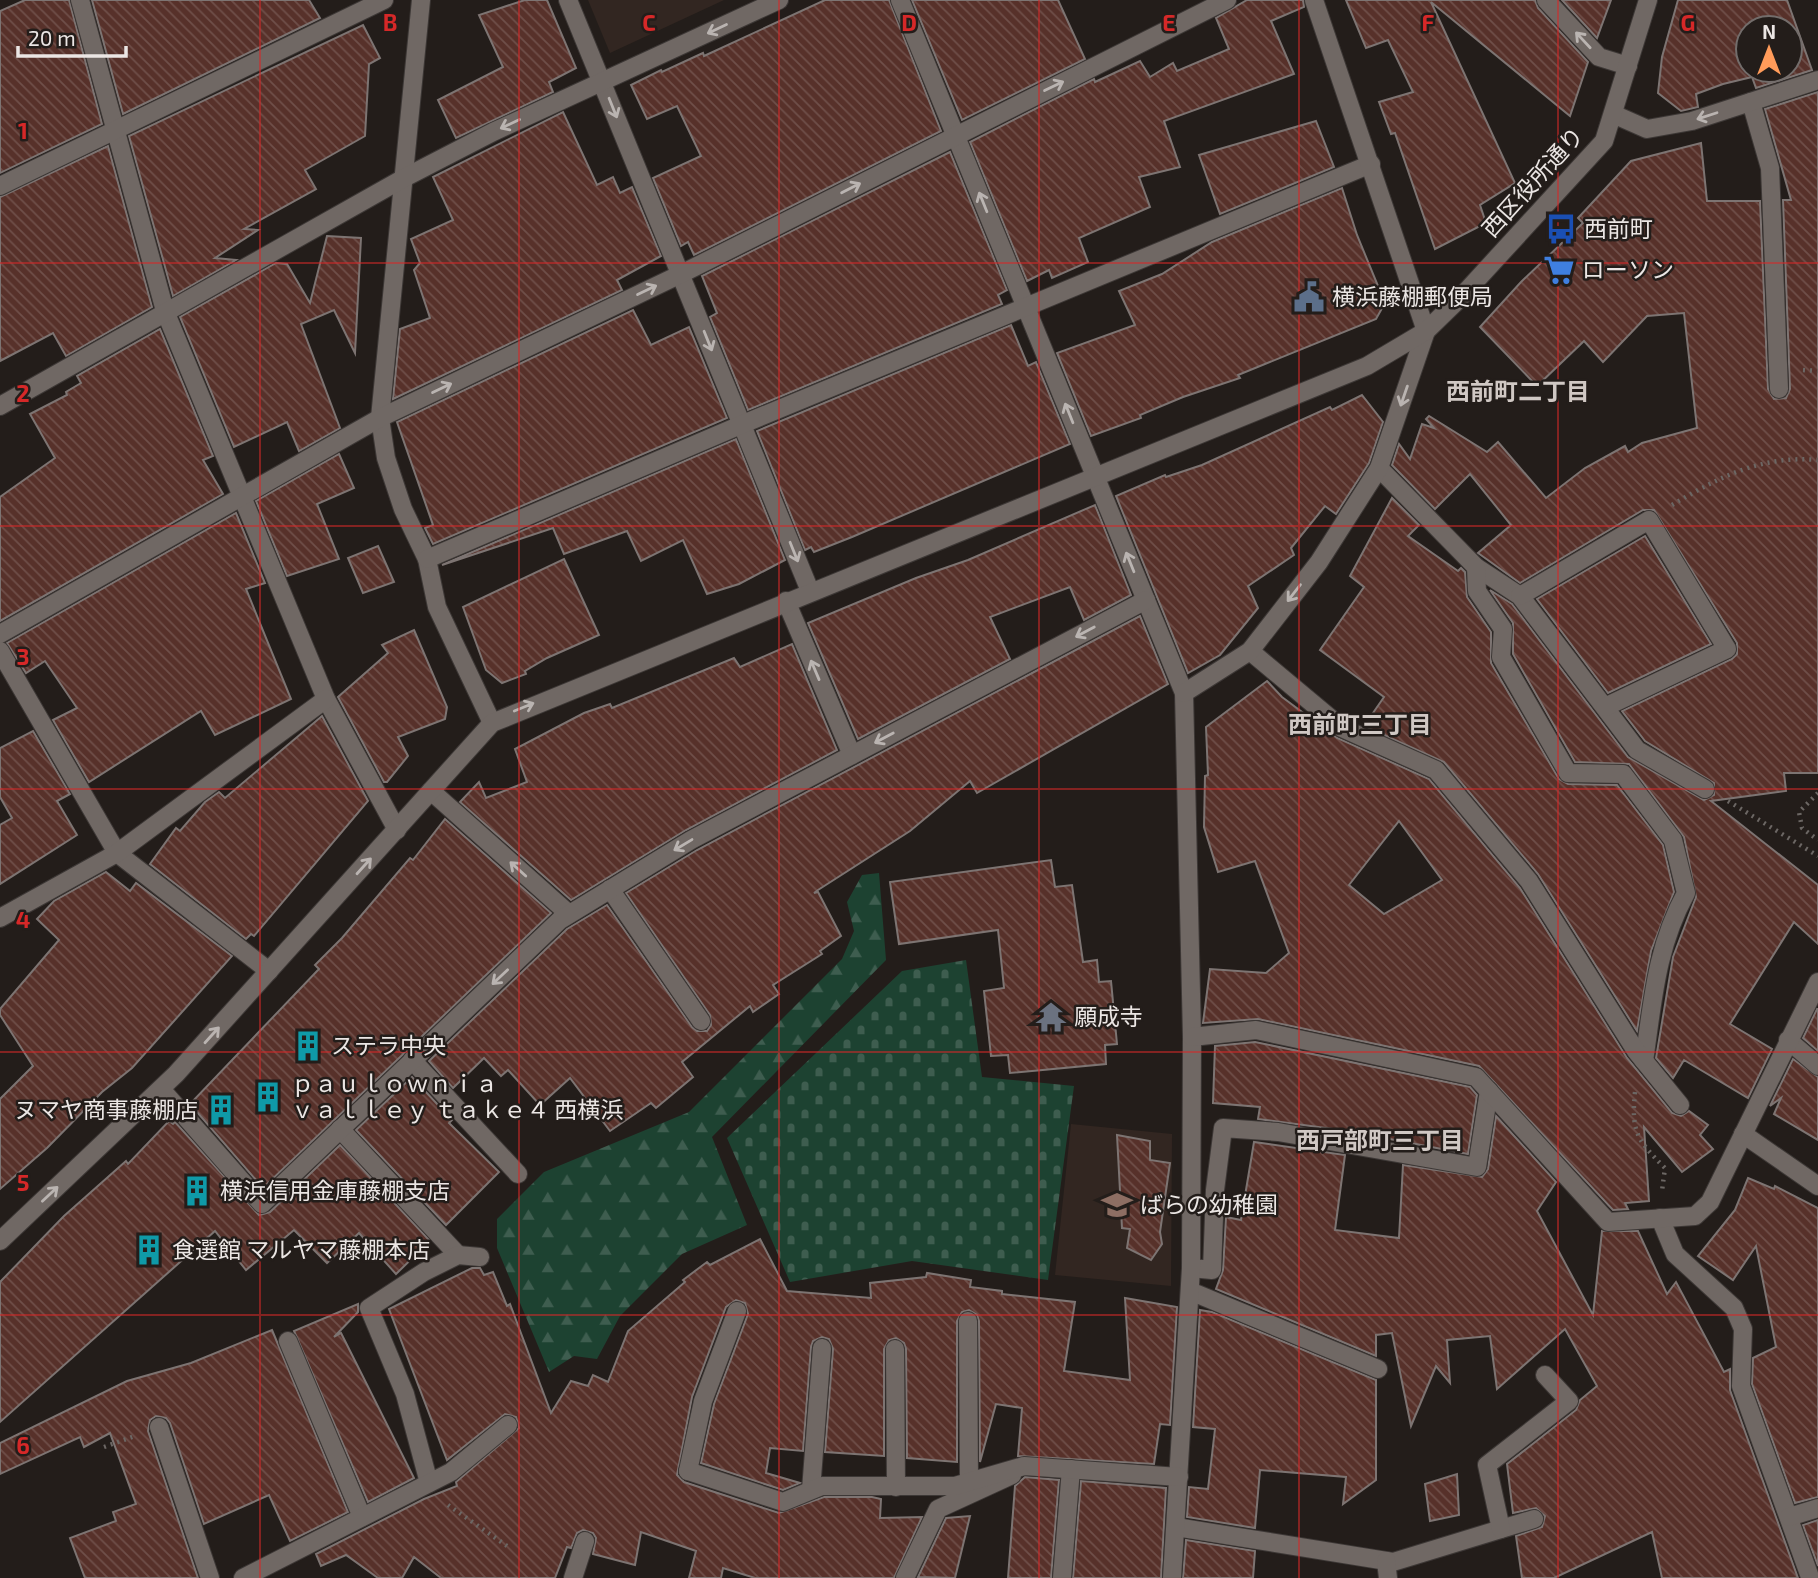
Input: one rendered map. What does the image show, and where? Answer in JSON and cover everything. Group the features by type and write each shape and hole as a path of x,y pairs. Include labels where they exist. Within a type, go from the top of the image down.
{"street":[{"path":"80,0 165,311 326,699 397,830"},
{"path":"0,186 384,0"},
{"path":"421,0 380,418 386,458 427,559 437,607 492,723"},
{"path":"568,0 810,591"},
{"path":"0,405 404,178 779,0"},
{"path":"900,0 1184,693 1192,1037 1191,1268 1172,1578"},
{"path":"0,634 380,418 681,274 1227,0"},
{"path":"1184,693 1250,651 1319,562 1379,468 1426,331 1314,0"},
{"path":"1546,0 1599,57 1628,66"},
{"name":"西区役所通り","path":"1426,331 1461,297 1604,141 1648,0"},
{"path":"1613,114 1647,130 1692,121 1818,80"},
{"path":"1751,102 1770,168 1779,389"},
{"path":"427,559 743,424 1027,309 1371,164"},
{"path":"0,1241 161,1089 492,723 1367,366 1426,331"},
{"path":"1379,468 1476,567 1520,596 1637,750 1706,789"},
{"path":"1520,596 1649,520 1727,649 1605,707"},
{"path":"1476,567 1477,591 1503,629 1502,657 1568,773 1623,774"},
{"path":"161,1089 262,1204 569,914 691,840 1146,600"},
{"path":"786,601 852,755"},
{"path":"0,651 117,853 269,971"},
{"path":"1250,651 1342,729 1436,770 1529,881 1644,1061 1680,1105"},
{"path":"0,918 117,853 326,699"},
{"path":"1623,774 1637,750"},
{"path":"1623,774 1673,840 1686,893 1668,925 1659,961 1644,1061"},
{"path":"431,791 569,914"},
{"path":"610,889 701,1021"},
{"path":"1192,1037 1256,1030 1476,1077 1608,1222 1695,1216 1710,1202 1818,982"},
{"path":"1788,1040 1818,1066"},
{"path":"412,1060 518,1174"},
{"path":"1191,1268 1212,1269 1215,1190 1223,1128 1278,1132 1477,1167 1489,1091"},
{"path":"340,1129 458,1255"},
{"path":"1743,1134 1818,1186"},
{"path":"1660,1218 1675,1254 1734,1308 1742,1329 1741,1386 1810,1577"},
{"path":"429,1483 405,1395 369,1308 424,1272 458,1255 480,1257"},
{"path":"1190,1291 1378,1369"},
{"path":"737,1311 704,1401 688,1471 783,1502 822,1486 955,1486 1003,1469 1032,1466 1179,1477"},
{"path":"968,1321 969,1481"},
{"path":"288,1341 362,1517"},
{"path":"811,1490 822,1348"},
{"path":"895,1349 896,1487"},
{"path":"1502,1529 1487,1465 1569,1401 1545,1375"},
{"path":"243,1578 451,1472 508,1425"},
{"path":"159,1427 210,1578"},
{"path":"905,1578 938,1509 1032,1466"},
{"path":"1062,1578 1071,1469"},
{"path":"1790,1517 1818,1508"},
{"path":"1176,1527 1387,1569 1393,1562 1534,1519"},
{"path":"573,1578 585,1541"}],"path":[{"path":"1649,520 1717,478 1756,464 1791,457 1818,460"},
{"path":"1706,789 1818,856"},
{"path":"1818,793 1799,812 1802,828 1818,840"},
{"path":"1644,1061 1636,1087 1632,1121 1646,1149 1665,1168 1660,1218"},
{"path":"429,1483 449,1505 507,1546"}],"shaded area":[{"path":"588,0 724,0 610,53"},
{"name":"ばらの幼稚園","path":"1071,1124 1172,1134 1171,1286 1055,1275"}],"green space":[{"path":"879,873 886,960 712,1137 747,1225 682,1254 620,1316 597,1359 574,1356 549,1372 497,1248 497,1219 544,1172 689,1112 842,959 854,931 847,902 862,875"},
{"path":"966,960 982,1077 1074,1086 1048,1280 912,1261 790,1282 727,1138 902,971"}],"building":[{"path":"25,0 69,0 102,124 0,173 0,11"},
{"path":"92,0 309,0 320,18 123,114"},
{"path":"525,0 547,0 576,68 549,82 553,92 456,138 438,100 503,67 479,15"},
{"path":"825,0 889,0 941,131 694,255 688,242 681,246 653,178 701,156 677,106 647,119 631,85 703,53 704,56"},
{"path":"912,0 1058,0 1085,59 962,120"},
{"path":"1247,0 1303,0 1304,7 1271,21 1294,74 1164,121 1180,167 1139,177 1150,207 1079,238 1088,262 1052,278 1049,270 1027,281 970,142 1094,79 1095,82 1140,61 1150,77 1173,63 1177,71 1229,49 1216,18"},
{"path":"1346,0 1535,0 1538,8 1588,62 1570,116 1431,2 1515,183 1480,205 1486,223 1435,249 1395,133 1391,134 1379,102 1413,92 1388,40 1366,48"},
{"path":"1562,0 1611,0 1597,38"},
{"path":"1678,0 1787,0 1792,14 1734,14 1734,81 1696,94 1698,107 1681,111 1658,93 1662,57"},
{"path":"363,25 380,58 369,64 365,136 305,170 316,189 244,229 258,230 215,258 236,260 173,296 129,136"},
{"path":"1804,48 1812,70 1804,73"},
{"path":"1818,92 1818,773 1784,773 1786,791 1711,801 1818,885 1818,944 1794,922 1730,1024 1772,1049 1748,1098 1684,1060 1673,1078 1656,1058 1673,957 1696,897 1684,837 1629,764 1575,762 1513,654 1513,623 1490,590 1512,604 1628,757 1704,800 1714,795 1714,783 1645,741 1622,711 1732,659 1737,654 1737,643 1654,510 1643,510 1520,583 1478,553 1511,525 1470,474 1435,509 1392,465 1399,444 1410,459 1422,424 1434,428 1426,419 1429,416 1487,452 1498,442 1546,498 1585,468 1625,446 1628,452 1642,443 1697,428 1684,313 1647,316 1603,362 1584,341 1537,386 1480,327 1521,282 1583,223 1578,218 1631,161 1701,143 1707,201 1760,201 1768,389 1774,399 1786,398 1790,389 1783,200 1791,200 1765,109"},
{"path":"563,112 597,185 613,177 620,193 632,187 661,256 617,280 622,290 393,399 400,329 430,318 414,270 420,263 411,239 453,220 433,177"},
{"path":"1316,121 1334,167 1220,214 1199,155"},
{"path":"108,146 152,307 66,356 53,333 0,361 0,197"},
{"path":"950,152 1007,290 998,295 1002,304 748,410 710,317 717,313 702,276"},
{"path":"1342,188 1357,235 1385,303 1376,319 1238,375 1240,378 1183,397 1140,415 1141,418 1091,436 1057,353 1135,325 1119,291 1162,274 1212,242"},
{"path":"327,236 361,238 355,353 334,310 301,324 340,428 299,451 287,422 234,447 180,317 276,263 287,264 310,303"},
{"path":"633,310 651,345 689,327 727,418 433,544 425,528 433,525 397,422"},
{"path":"1011,325 1028,366 1036,362 1070,444 852,537 814,552 811,547 805,550 757,431"},
{"path":"160,329 213,456 203,460 223,494 0,621 0,497 55,458 30,414 67,395 66,392 81,383 77,376"},
{"path":"1362,395 1383,422 1369,463 1336,514 1325,506 1291,548 1294,555 1248,586 1258,608 1220,655 1188,673 1116,496 1165,475 1166,477 1202,465"},
{"path":"736,439 785,560 739,584 707,594 683,540 641,561 627,531 564,554 553,528 442,565"},
{"path":"339,454 354,488 317,504 339,559 287,576 256,501"},
{"path":"1392,498 1419,525 1408,536 1458,571 1461,568 1465,572 1467,597 1491,632 1491,663 1559,779 1568,784 1617,785 1663,845 1674,892 1651,951 1637,1031 1538,874 1444,762 1364,726 1384,697 1320,650 1364,587 1350,576"},
{"path":"1095,505 1131,595 1084,620 1070,587 990,617 1010,659 858,739 808,623 916,578 968,560"},
{"path":"236,513 265,583 246,589 291,699 215,735 201,711 89,782 53,720 77,708 45,661 26,673 7,643"},
{"path":"1645,536 1711,644 1608,693 1537,599"},
{"path":"378,546 394,582 363,593 348,558"},
{"path":"564,559 599,635 547,658 525,671 526,674 502,683 486,670 463,607"},
{"path":"1140,616 1168,684 977,793 970,781 910,831 814,893 818,892 841,936 820,951 822,954 773,985 779,994 753,1012 750,1006 682,1062 693,1077 656,1108 651,1103 610,1131 570,1078 540,1105 508,1070 501,1076 484,1058 453,1088 429,1061 567,929 607,905 692,1027 697,1031 707,1031 711,1025 710,1015 626,893 697,850"},
{"path":"414,630 447,707 445,719 398,737 408,756 387,782 384,782 338,697 388,653 382,645"},
{"path":"792,644 837,750 686,830 571,900 460,802 479,782 486,798 527,782 515,749 584,713 610,704 612,708 734,658 740,667"},
{"path":"1267,681 1282,697 1337,738 1429,779 1520,888 1627,1058 1672,1113 1681,1116 1689,1111 1708,1125 1700,1135 1713,1149 1682,1172 1644,1127 1649,1201 1625,1203 1628,1209 1613,1210 1479,1066 1258,1019 1203,1023 1210,969 1266,973 1289,953 1255,861 1218,872 1204,827 1205,776 1208,775 1206,727","holes":["1399,821 1442,880 1384,914 1349,885"]},
{"path":"322,716 368,801 254,936 251,934 246,939 150,864 176,828 180,831 205,802 219,792 225,798"},
{"path":"33,731 70,794 57,801 77,835 0,884 0,825 12,818 0,797 0,748"},
{"path":"445,819 551,913 263,1188 190,1104 319,969 315,965 342,938 410,858 413,860"},
{"path":"1051,860 1055,887 1072,885 1083,962 1097,960 1099,982 1111,981 1117,1044 1105,1045 1106,1064 1010,1073 1008,1055 991,1056 984,991 1004,988 998,930 899,944 890,882"},
{"path":"106,872 130,891 136,883 232,956 132,1068 102,1092 47,1148 0,1189 0,1099 33,1066 0,1015 0,1009 59,940 37,919 54,901"},
{"path":"1818,1009 1818,1051 1803,1038"},
{"path":"1255,1042 1470,1087 1477,1095 1468,1154 1348,1131 1258,1119 1260,1107 1213,1103 1215,1046"},
{"path":"1793,1059 1818,1077 1818,1140 1774,1114 1781,1098 1770,1106"},
{"path":"412,1077 452,1120 449,1123 499,1172 446,1225 356,1130"},
{"path":"1496,1116 1556,1182 1537,1211 1593,1315 1602,1231 1638,1231 1667,1294 1676,1282 1724,1372 1730,1369 1730,1390 1798,1578 1662,1578 1652,1532 1554,1578 1522,1578 1516,1536 1542,1527 1545,1516 1536,1508 1513,1513 1507,1464 1576,1410 1580,1400 1597,1386 1565,1329 1497,1389 1490,1336 1447,1340 1450,1383 1436,1366 1411,1426 1392,1333 1376,1335 1376,1356 1216,1289 1223,1270 1226,1217 1241,1220 1254,1142 1345,1155 1335,1230 1399,1238 1403,1165 1482,1177 1488,1169"},
{"path":"169,1121 173,1124 175,1122 259,1215 270,1212 340,1145 430,1241 396,1274 359,1233 327,1263 294,1230 246,1270 215,1231 0,1422 0,1282 64,1216 126,1161 128,1164"},
{"path":"1117,1135 1150,1141 1150,1160 1170,1163 1160,1232 1162,1244 1151,1260 1127,1248 1130,1229 1122,1228"},
{"path":"1748,1178 1774,1189 1775,1186 1818,1208 1818,1497 1795,1503 1752,1384 1753,1358 1776,1347 1756,1246 1733,1280 1698,1256 1735,1210"},
{"path":"760,1239 787,1291 871,1298 870,1283 926,1277 927,1273 971,1280 970,1287 1002,1291 1002,1294 1075,1302 1064,1371 1130,1380 1125,1298 1177,1307 1170,1425 1160,1424 1154,1464 1018,1456 1022,1408 996,1404 980,1462 979,1321 977,1315 969,1310 962,1312 957,1321 957,1462 907,1458 906,1349 904,1343 896,1338 889,1340 884,1349 884,1456 825,1452 833,1349 829,1339 822,1337 813,1341 811,1347 803,1451 770,1448 766,1473 800,1483 783,1490 701,1463 714,1404 748,1314 745,1303 736,1300 726,1307 692,1397 677,1475 684,1482 779,1513 824,1497 872,1497 881,1499 880,1518 922,1517 894,1578 755,1578 723,1568 721,1578 689,1578 696,1551 641,1532 635,1565 593,1554 596,1538 593,1533 583,1530 577,1533 571,1548 567,1547 555,1578 441,1578 414,1557 402,1578 378,1578 346,1555 321,1566 316,1554 424,1499 457,1486 456,1482 519,1428 516,1417 505,1414 447,1460 389,1309 472,1268 480,1268 484,1275 493,1272 507,1306 510,1304 551,1413 571,1381 588,1386 593,1375 608,1382 628,1331 685,1282 683,1280 707,1262 710,1265"},
{"path":"358,1304 358,1312 334,1337 341,1333 414,1478 368,1502 294,1331"},
{"path":"1200,1310 1212,1312 1376,1380 1376,1480 1343,1504 1346,1477 1260,1470 1255,1528 1187,1517 1189,1487 1208,1489 1215,1429 1193,1427"},
{"path":"272,1330 348,1512 290,1541 269,1495 204,1524 170,1423 166,1418 156,1416 150,1420 148,1431 198,1578 85,1578 70,1538 116,1521 113,1512 136,1504 110,1433 84,1447 80,1437 0,1474 0,1443 127,1381 191,1363"},
{"path":"1457,1474 1459,1515 1430,1521 1425,1484"},
{"path":"1025,1477 1059,1480 1051,1578 1008,1578 1015,1486"},
{"path":"1081,1481 1166,1488 1161,1578 1073,1578"},
{"path":"970,1516 955,1578 918,1577 946,1518"},
{"path":"1818,1520 1818,1566 1803,1525"},
{"path":"1186,1540 1255,1551 1253,1578 1183,1578"}],"place":[{"name":"西前町","path":"1561,229"},
{"name":"ローソン","path":"1559,270"},
{"name":"横浜藤棚郵便局","path":"1309,297"},
{"name":"願成寺","path":"1051,1017"},
{"name":"ステラ中央","path":"308,1046"},
{"name":"ｐａｕｌｏｗｎｉａ ｖａｌｌｅｙ ｔａｋｅ４ 西横浜","path":"268,1097"},
{"name":"ヌマヤ商事藤棚店","path":"221,1110"},
{"name":"横浜信用金庫藤棚支店","path":"197,1191"},
{"name":"ばらの幼稚園","path":"1117,1205"},
{"name":"食選館 マルヤマ藤棚本店","path":"149,1250"}],"district":[{"name":"西前町二丁目","path":"1518,392"},
{"name":"西前町三丁目","path":"1360,725"},
{"name":"西戸部町三丁目","path":"1380,1141"}]}
